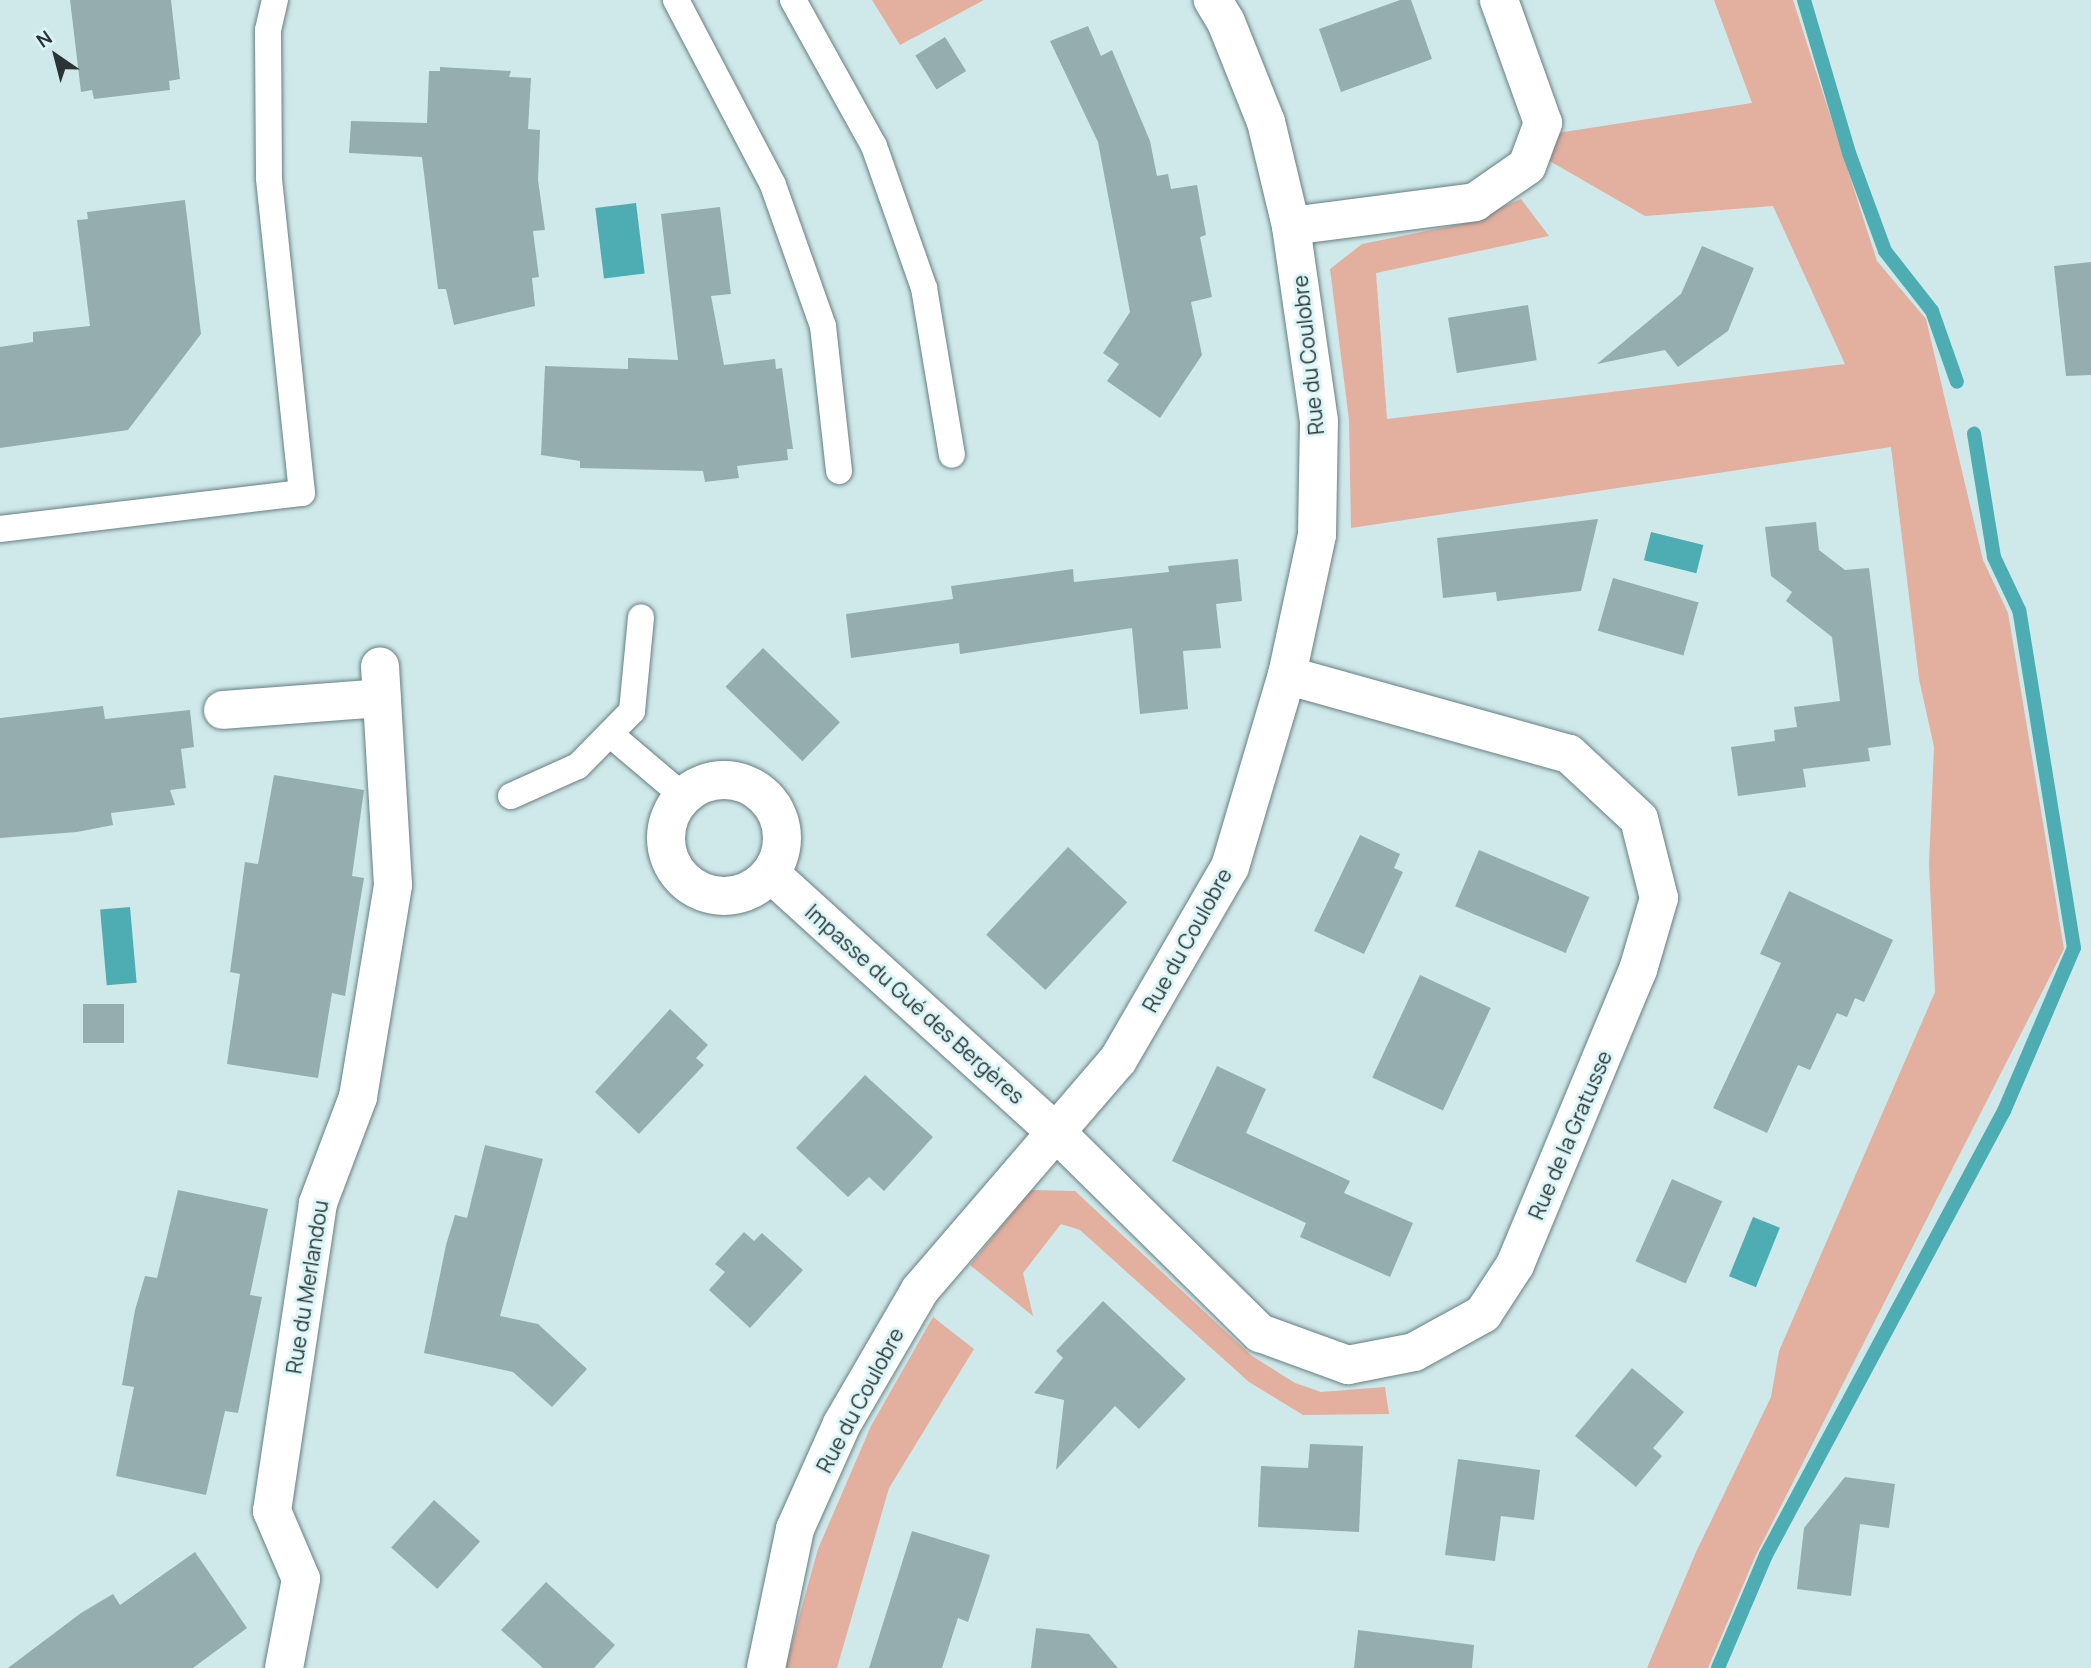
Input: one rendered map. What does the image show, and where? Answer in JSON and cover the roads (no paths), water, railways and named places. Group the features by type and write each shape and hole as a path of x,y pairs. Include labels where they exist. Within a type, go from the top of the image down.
{"street":[{"name":"Rue du Coulobre","path":"766,1668 795,1529 842,1424 920,1290 1058,1134 1118,1060 1230,867 1287,675 1317,535 1319,421 1291,226 1266,122 1226,22 1213,0"},
{"path":"1291,226 1475,202 1527,166 1543,123 1499,0"},
{"name":"Rue de la Gratusse","path":"1058,1134 1260,1333 1349,1366 1414,1352 1483,1314 1516,1265 1638,970 1659,898 1639,819 1569,754 1287,675"},
{"name":"Rue du Merlandou","path":"223,710 381,682 393,885 358,1097 318,1203 272,1511 301,1579 284,1668"},
{"path":"728,780 755,789 770,801 783,838 771,874 757,887 720,897 685,882 666,849 666,830 683,796 700,785 728,780"},
{"name":"Impasse du Gué des Bergères","path":"771,874 1058,1134"}],"lane":[{"path":"0,528 303,493 269,178 268,30 275,0"},
{"path":"676,0 773,185 823,326 839,471"},
{"path":"793,0 874,146 924,288 952,455"},
{"path":"511,796 578,766 632,711 641,617"},
{"path":"610,734 683,796"}],"water":[{"path":"636,203 645,273 604,278 595,208"},
{"path":"1651,532 1703,545 1696,573 1644,560"},
{"path":"130,907 137,983 107,985 100,910"},
{"path":"1753,1217 1780,1228 1756,1287 1729,1276"}],"waterway":[{"path":"1804,0 1849,153 1885,251 1932,311 1957,382"},
{"path":"1718,1668 1766,1555 2004,1111 2074,948 2019,610 1994,557 1974,434"}]}
